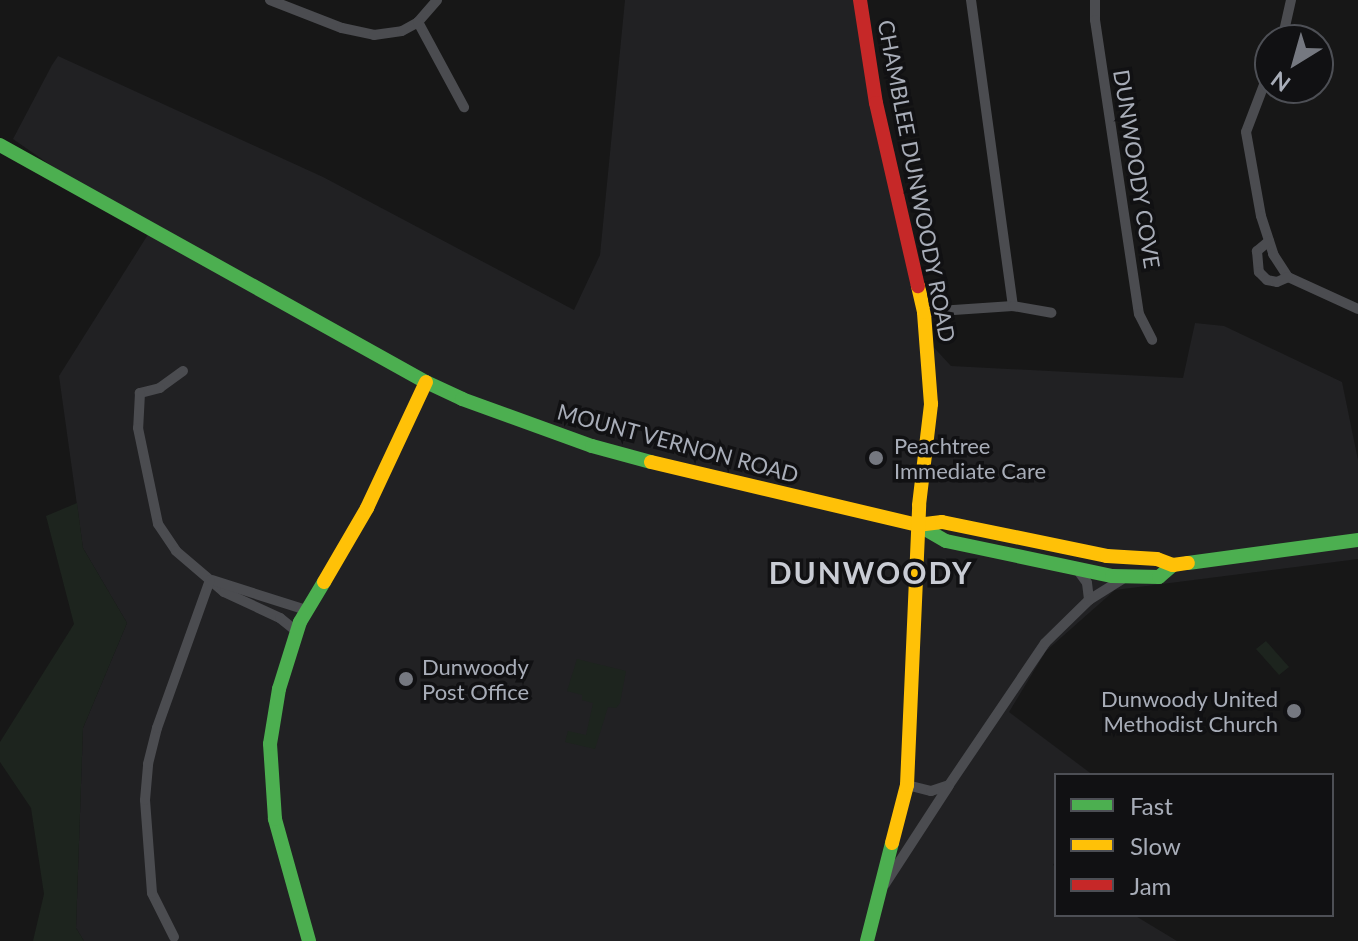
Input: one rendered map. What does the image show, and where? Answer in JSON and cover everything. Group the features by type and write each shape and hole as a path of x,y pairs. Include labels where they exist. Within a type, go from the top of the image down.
{"main road":[{"name":"CHAMBLEE DUNWOODY ROAD","path":"860,0 876,103 924,312 931,404 917,525 907,785 867,941"},
{"name":"MOUNT VERNON ROAD","path":"0,145 426,382 462,399 592,446 694,474 917,525 942,522 1107,556 1157,559 1173,565 1358,540"},
{"path":"309,941 280,844 270,769 274,712 296,631 367,508 426,382"},
{"path":"917,525 946,541 1124,578 1159,577 1173,565"}],"street":[{"path":"270,0 342,28 374,35 402,31 418,22 437,0"},
{"path":"971,0 1013,306"},
{"name":"DUNWOODY COVE","path":"1095,0 1095,20 1139,314 1152,340"},
{"path":"1286,24 1291,0"},
{"path":"418,22 464,107"},
{"path":"1257,104 1246,132 1261,216 1277,265 1288,277 1358,309"},
{"path":"1269,241 1257,251 1259,272 1267,280 1277,282 1288,277"},
{"path":"924,312 1013,306 1051,313"},
{"path":"183,371 160,388 140,393 138,428 158,524 176,551 224,592 280,618 296,631"},
{"path":"1077,569 1087,583 1089,600"},
{"path":"882,889 1045,643 1089,600 1124,578"},
{"path":"210,580 240,586 306,610"},
{"path":"174,937 152,893 145,800 148,764 157,728 210,580"},
{"path":"907,785 931,791 949,785"}],"shaded area":[{"path":"625,0 862,0 866,69 895,153 914,290 927,340 951,366 1183,378 1195,323 1224,326 1342,382 1358,460 1358,559 1115,590 1046,651 1009,712 1090,773 1054,773 1054,917 1137,917 1177,941 84,941 76,928 83,728 127,623 83,548 59,376 154,225 82,187 13,139 58,56 323,177 574,310 600,255"},
{"path":"77,503 83,548 127,623 83,728 76,928 84,941 33,941 44,894 31,808 0,762 0,742 74,624 46,516"},
{"path":"1266,641 1289,667 1279,675 1256,649"},
{"path":"577,659 626,671 620,703 616,708 608,707 595,749 565,742 568,731 586,735 593,703 582,700 582,695 567,691"}],"traffic: fast":[{"path":"0,145 426,382 462,399 592,446 651,462"},
{"path":"918,525 946,541 1112,576 1159,577 1173,565"},
{"path":"1188,563 1358,540"},
{"path":"309,941 275,819 270,744 279,689 300,622 324,582"},
{"path":"867,941 892,843"}],"traffic: slow":[{"path":"892,843 907,785 919,505 931,404 924,312 918,286"},
{"path":"324,582 367,508 426,382"},
{"path":"651,462 917,525 942,522 1107,556 1157,559 1173,565 1188,563"}],"traffic: jam":[{"path":"860,0 876,103 918,286"}],"place":[{"name":"Peachtree Immediate Care","path":"876,458"},
{"name":"Dunwoody Post Office","path":"406,679"},
{"name":"Dunwoody United Methodist Church","path":"1294,711"}],"district":[{"name":"DUNWOODY","path":"871,572"}]}
